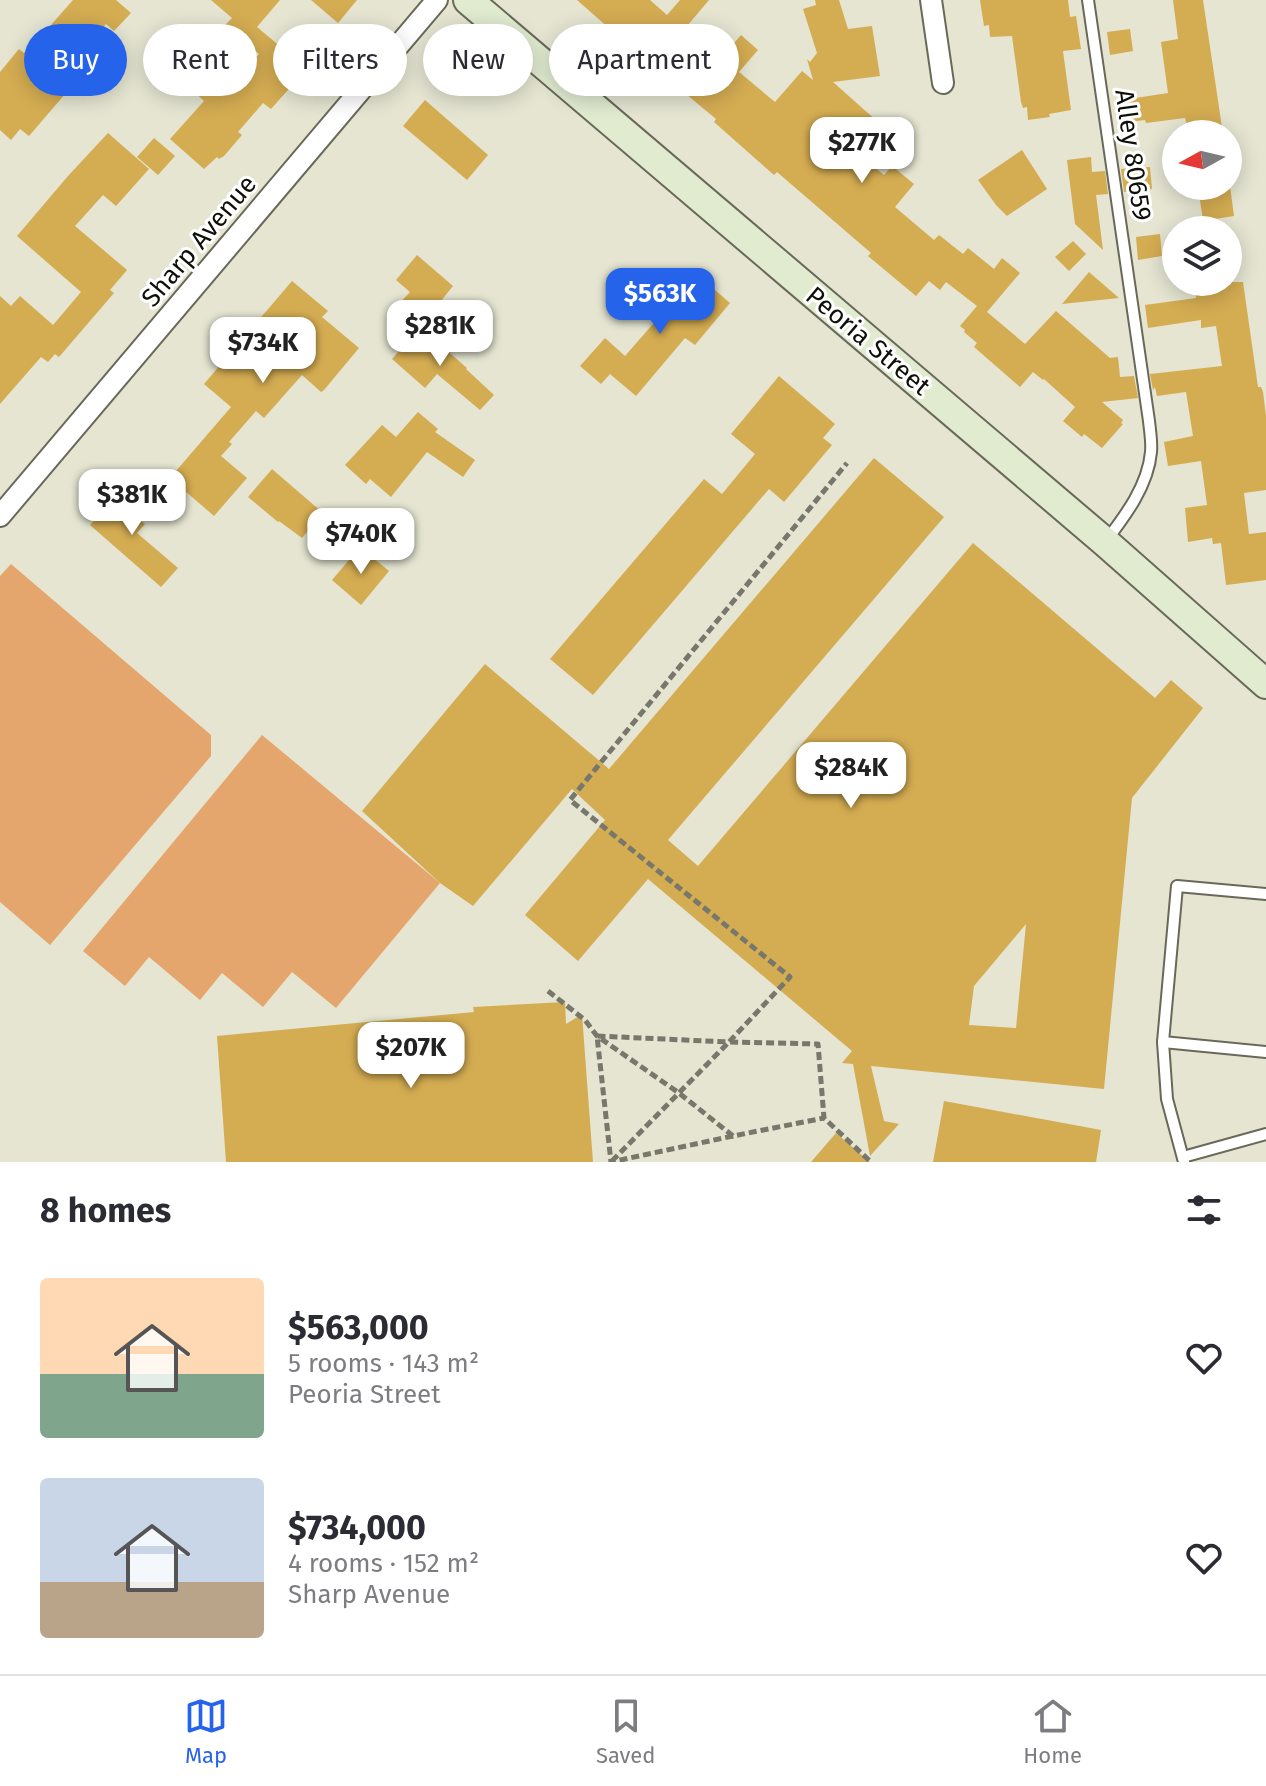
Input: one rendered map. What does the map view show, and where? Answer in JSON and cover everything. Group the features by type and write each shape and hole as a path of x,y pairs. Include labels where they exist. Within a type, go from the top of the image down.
{"street":[{"name":"Sharp Avenue","path":"0,516 437,0"},
{"name":"Peoria Street","path":"468,0 1105,542 1266,684"},
{"path":"931,0 943,83"}],"lane":[{"name":"Alley 80659","path":"1088,0 1149,421 1151,454 1131,508 1105,542"},
{"path":"1266,894 1177,886 1163,1042 1167,1099 1183,1160 1266,1134"},
{"path":"1163,1042 1266,1052"}],"path":[{"path":"611,1162 790,977 570,800 847,463"},
{"path":"548,991 585,1020 597,1036 679,1093 733,1136"},
{"path":"597,1036 818,1044 824,1118 871,1162"},
{"path":"597,1036 611,1162"},
{"path":"611,1162 824,1118"}],"shaded area":[{"path":"11,564 211,735 211,756 50,945 0,902 0,576"},
{"path":"262,735 440,883 336,1008 292,972 263,1007 222,973 200,1000 149,957 125,986 83,951"}],"building":[{"path":"73,0 116,0 131,13 121,24 52,24"},
{"path":"211,0 280,0 257,27 257,24 226,24 232,18"},
{"path":"311,0 357,0 338,23"},
{"path":"577,0 650,0 667,15 680,0 709,0 689,24 604,24"},
{"path":"815,0 839,0 848,29 872,26 880,76 833,82 878,122 853,150 884,175 892,166 914,184 895,207 934,240 939,235 963,254 968,248 994,269 1002,258 1020,273 987,312 1025,344 1056,311 1110,358 1118,357 1120,377 1134,376 1138,398 1102,402 1123,420 1123,424 1102,448 1084,434 1082,437 1063,421 1075,407 1044,379 1033,372 1020,387 974,347 977,343 960,326 977,306 946,282 940,290 929,281 916,296 777,172 774,175 714,122 716,119 688,96 739,96 739,72 775,102 802,71 813,80 807,59 810,62 817,53 803,9 816,5"},
{"path":"980,0 1068,0 1070,17 1076,16 1081,49 1063,51 1071,110 1028,120 1027,107 1023,108 1021,102 1012,36 990,37 989,25 984,26"},
{"path":"1173,0 1203,0 1221,120 1185,118 1120,123 1116,101 1168,93 1161,42 1178,39"},
{"path":"257,27 273,40 273,96 283,96 271,109 263,103 238,132 242,135 224,156 217,157 204,169 170,139 204,101 199,96 257,96"},
{"path":"1130,29 1133,51 1110,55 1107,32"},
{"path":"741,35 758,50 739,72"},
{"path":"19,49 24,53 24,96 63,96 29,136 20,129 11,140 0,130 0,72"},
{"path":"425,100 488,155 467,180 403,126"},
{"path":"108,133 149,169 116,206 103,195 75,226 127,270 110,290 114,293 59,357 55,354 48,362 41,357 0,404 0,296 11,306 20,296 53,325 81,292 17,236"},
{"path":"154,138 175,156 158,175 137,157"},
{"path":"1022,150 1047,189 1007,216 978,180"},
{"path":"1091,157 1092,172 1105,171 1108,194 1096,195 1103,250 1075,224 1067,160"},
{"path":"1150,167 1152,189 1124,192 1121,169"},
{"path":"1200,200 1232,200 1234,216 1202,216"},
{"path":"1160,234 1162,256 1138,260 1136,237"},
{"path":"1073,241 1086,254 1069,271 1055,257"},
{"path":"417,255 453,286 420,327 396,307 410,292 396,280"},
{"path":"693,271 730,303 695,345 685,338 636,396 610,374 601,384 580,366 605,338 625,356"},
{"path":"1089,272 1119,298 1062,304"},
{"path":"292,281 328,311 322,317 359,348 324,390 321,392 302,375 264,418 256,411 229,442 232,444 221,456 247,478 214,516 170,478 231,407 204,384"},
{"path":"1243,282 1258,387 1263,392 1266,416 1266,490 1244,493 1249,534 1266,532 1266,580 1226,585 1221,543 1213,544 1212,538 1188,542 1185,508 1207,505 1201,461 1168,466 1164,442 1193,436 1186,392 1157,396 1150,374 1222,366 1216,326 1201,328 1201,320 1148,328 1145,305 1242,296"},
{"path":"420,327 494,395 480,410 437,374 425,388 392,359"},
{"path":"779,376 835,424 823,438 832,445 784,502 769,489 593,695 550,659 704,479 722,494 755,454 731,434"},
{"path":"418,412 438,429 435,432 475,460 463,477 427,452 391,497 370,479 366,484 345,465 382,425 396,437"},
{"path":"874,458 944,517 668,840 698,866 973,543 1155,698 1171,680 1203,708 1132,798 1104,1089 871,1066 884,1121 899,1124 870,1156 853,1064 842,1063 852,1051 648,879 578,961 525,915 605,820 572,789 473,906 440,883 362,811 485,664 609,769","holes":["1026,924 1016,1028 969,1025 974,986"]},
{"path":"272,469 323,513 302,538 248,497"},
{"path":"128,492 147,508 137,518 145,524 137,533 178,568 161,587 90,525 98,516 94,513 111,495 119,502"},
{"path":"360,547 389,571 361,605 332,580"},
{"path":"565,1002 566,1024 582,1014 593,1162 226,1162 217,1036 474,1012 473,1007"},
{"path":"944,1101 1101,1130 1096,1162 933,1162"},
{"path":"836,1133 870,1162 811,1162"}]}
